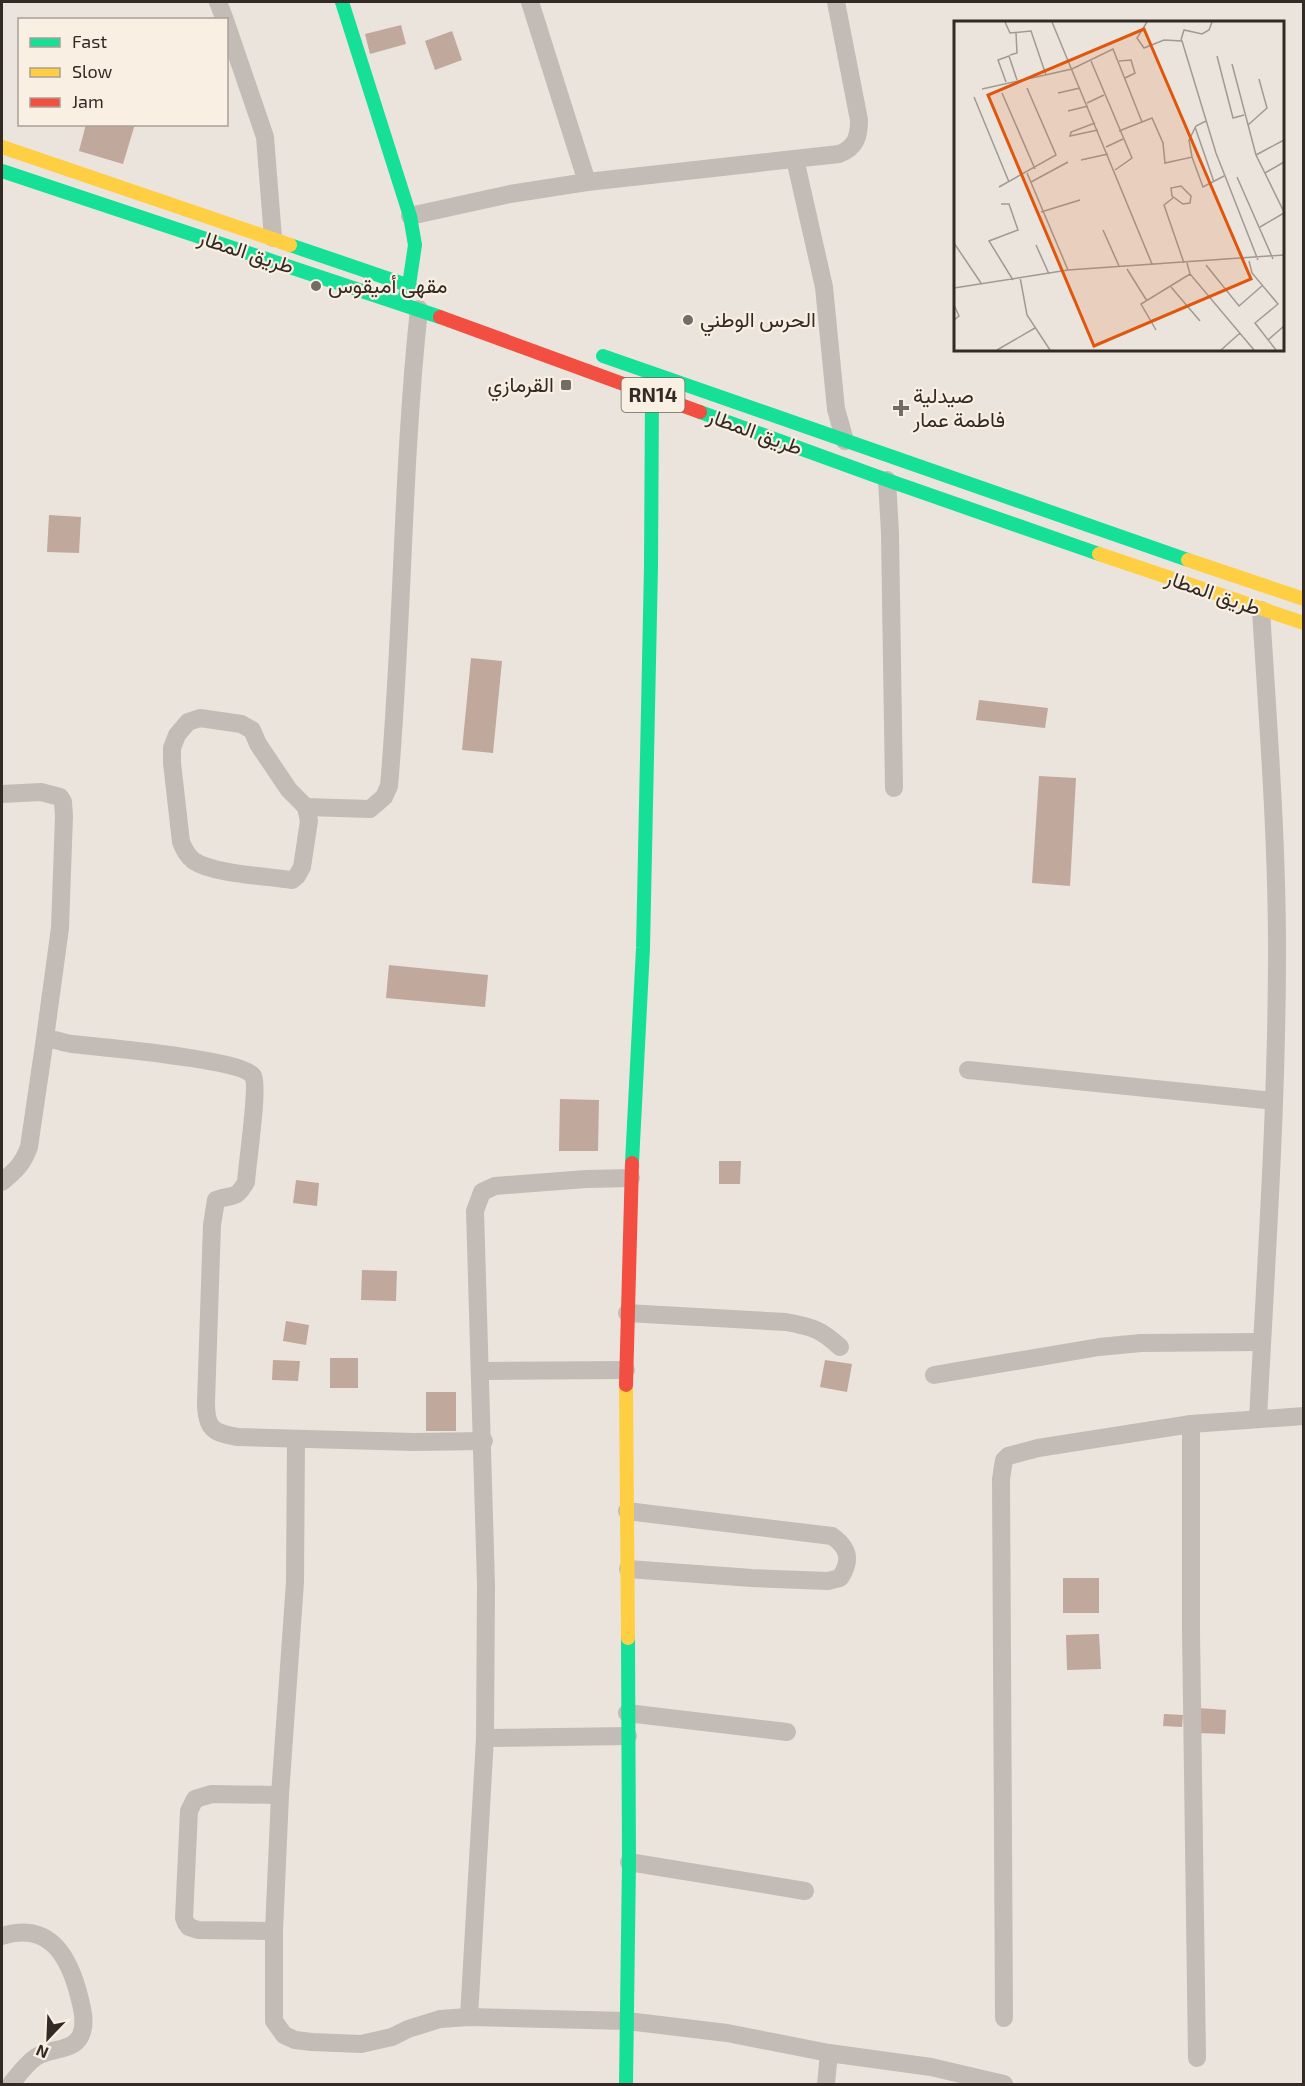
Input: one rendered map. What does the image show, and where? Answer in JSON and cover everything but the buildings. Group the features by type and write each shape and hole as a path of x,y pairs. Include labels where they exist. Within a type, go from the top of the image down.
{"main road":[{"path":"342,2 410,216 415,245 411,306"},
{"name":"طريق المطار","path":"2,147 414,287"},
{"name":"طريق المطار","path":"2,171 411,306 887,480 1304,623"},
{"name":"طريق المطار","path":"589,351 1106,533 1304,599"},
{"path":"626,2085 628,1569 626,1370 631,1178 643,948 652,395"},
{"path":"1099,554 1106,533"}],"street":[{"path":"219,2 225,18"},
{"path":"530,2 587,182"},
{"path":"410,216 510,194 587,182 839,154 848,151 860,134 836,2"},
{"path":"228,27 265,137 273,238"},
{"path":"795,159 824,287 836,410 845,441"},
{"path":"306,807 309,821 302,867 292,880 207,868 193,861 186,854 181,842 172,748 177,735 188,722 200,718 241,724 252,730 258,744 289,790 306,807 370,809 384,797 389,786 396,690 412,374 411,306"},
{"path":"887,480 890,532 894,788"},
{"path":"1258,1419 1274,1101 1277,949 1274,837 1261,610"},
{"path":"2,794 41,792 60,797 63,802 64,816 60,928 29,1147 25,1160 2,1182"},
{"path":"45,1038 69,1044 121,1048 194,1059 241,1069 250,1073 254,1078 246,1182 240,1192 233,1197 216,1200 214,1211 207,1325 206,1413 208,1424 213,1430 225,1435 296,1439 484,1441"},
{"path":"968,1070 1274,1101"},
{"path":"469,2017 485,1738 484,1441 475,1211 482,1192 495,1186 631,1178"},
{"path":"627,1313 786,1322 811,1327 825,1334 840,1347"},
{"path":"934,1375 1099,1347 1141,1343 1262,1342"},
{"path":"481,1371 626,1370"},
{"path":"1004,2018 1001,1491 1004,1460 1008,1456 1038,1448 1191,1424 1304,1416"},
{"path":"1191,1424 1191,1632 1197,2058"},
{"path":"296,1439 295,1582 280,1796 274,1931 274,2021 284,2035 295,2040 312,2042 361,2044 392,2037 440,2019 469,2017 627,2021 727,2033 829,2053 931,2067 1004,2085"},
{"path":"627,1511 832,1536 842,1544 847,1553 846,1569 840,1578 828,1581 628,1569"},
{"path":"627,1713 787,1732"},
{"path":"485,1738 628,1736"},
{"path":"274,1931 198,1930 189,1927 184,1917 189,1811 195,1799 212,1794 280,1796"},
{"path":"628,1862 805,1891"},
{"path":"2,1936 15,1932 28,1932 53,1944 68,1963 83,2018 82,2032 77,2042 66,2048 48,2051 35,2058 19,2073 11,2085"},
{"path":"826,2085 829,2053"}],"traffic: fast":[{"path":"342,2 410,216 415,245 409,285 402,303"},
{"path":"2,171 440,317"},
{"path":"290,245 410,286"},
{"path":"603,356 1188,560"},
{"path":"632,1163 643,948 652,395"},
{"path":"700,412 1099,554"},
{"path":"626,2084 629,1862 628,1638"}],"traffic: slow":[{"path":"2,147 290,245"},
{"path":"1099,554 1304,623"},
{"path":"1188,560 1304,599"},
{"path":"626,1385 628,1638"}],"traffic: jam":[{"path":"440,317 700,412"},
{"path":"626,1385 632,1163"}],"place":[{"name":"مقهى أميقوس","path":"316,286"},
{"name":"الحرس الوطني","path":"688,320"},
{"name":"القرمازي","path":"566,385"},
{"name":"صيدلية فاطمة عمار","path":"901,408"}]}
